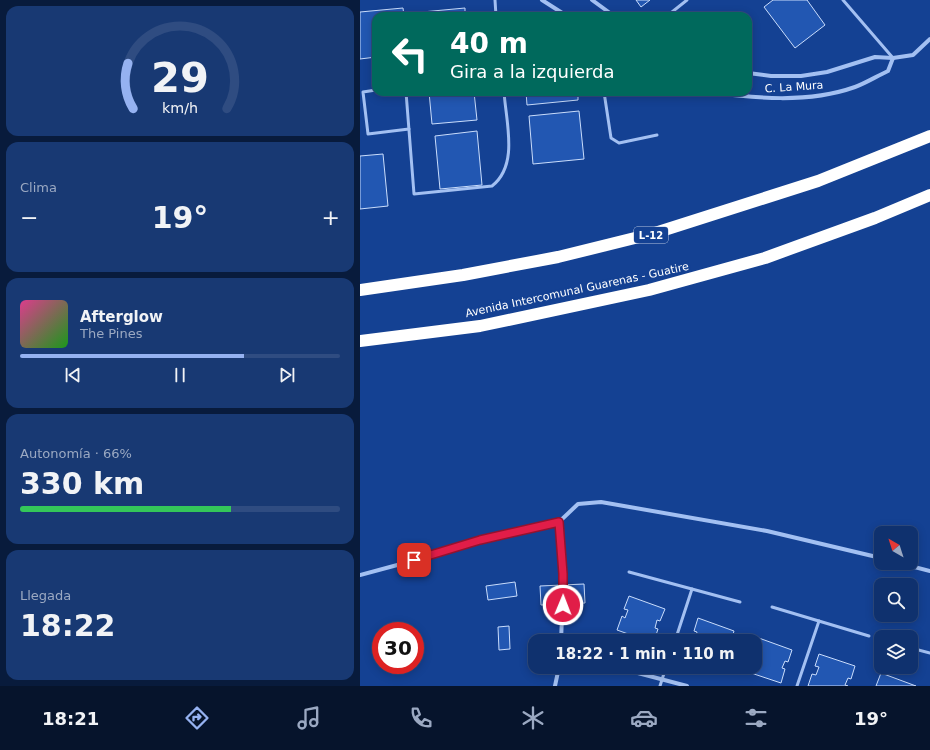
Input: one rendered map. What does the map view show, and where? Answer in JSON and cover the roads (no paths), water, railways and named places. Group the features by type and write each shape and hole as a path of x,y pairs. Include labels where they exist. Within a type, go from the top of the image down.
{"highway":[{"name":"L-12","path":"360,290 558,258 656,233 818,181 930,136"},
{"name":"Avenida Intercomunal Guarenas - Guatire","path":"360,341 480,326 649,290 766,258 875,218 930,195"}],"street":[{"path":"542,0 561,12"},
{"path":"592,0 608,12"},
{"path":"752,74 771,76 801,76 827,72 875,57 893,58 913,55 930,39"},
{"name":"C. La Mura","path":"736,96 759,99 825,95 855,87 888,71 893,58"},
{"path":"360,575 480,540 559,522 578,504 600,502 620,504 767,531 874,556"},
{"path":"559,522 564,592 561,634"},
{"path":"918,568 930,571"},
{"path":"555,686 558,674"},
{"path":"642,674 687,686"}],"lane":[{"path":"495,0 496,12"},
{"path":"672,12 687,0"},
{"path":"843,0 893,58"},
{"path":"372,91 364,92 368,134 409,129"},
{"path":"406,96 414,194 492,186 501,179 506,168 509,150 504,96"},
{"path":"605,96 611,138 620,142 657,135"},
{"path":"629,572 740,602"},
{"path":"677,634 692,589"},
{"path":"772,607 869,636"},
{"path":"797,686 819,621"},
{"path":"918,650 930,653"},
{"path":"660,686 664,674"}]}
